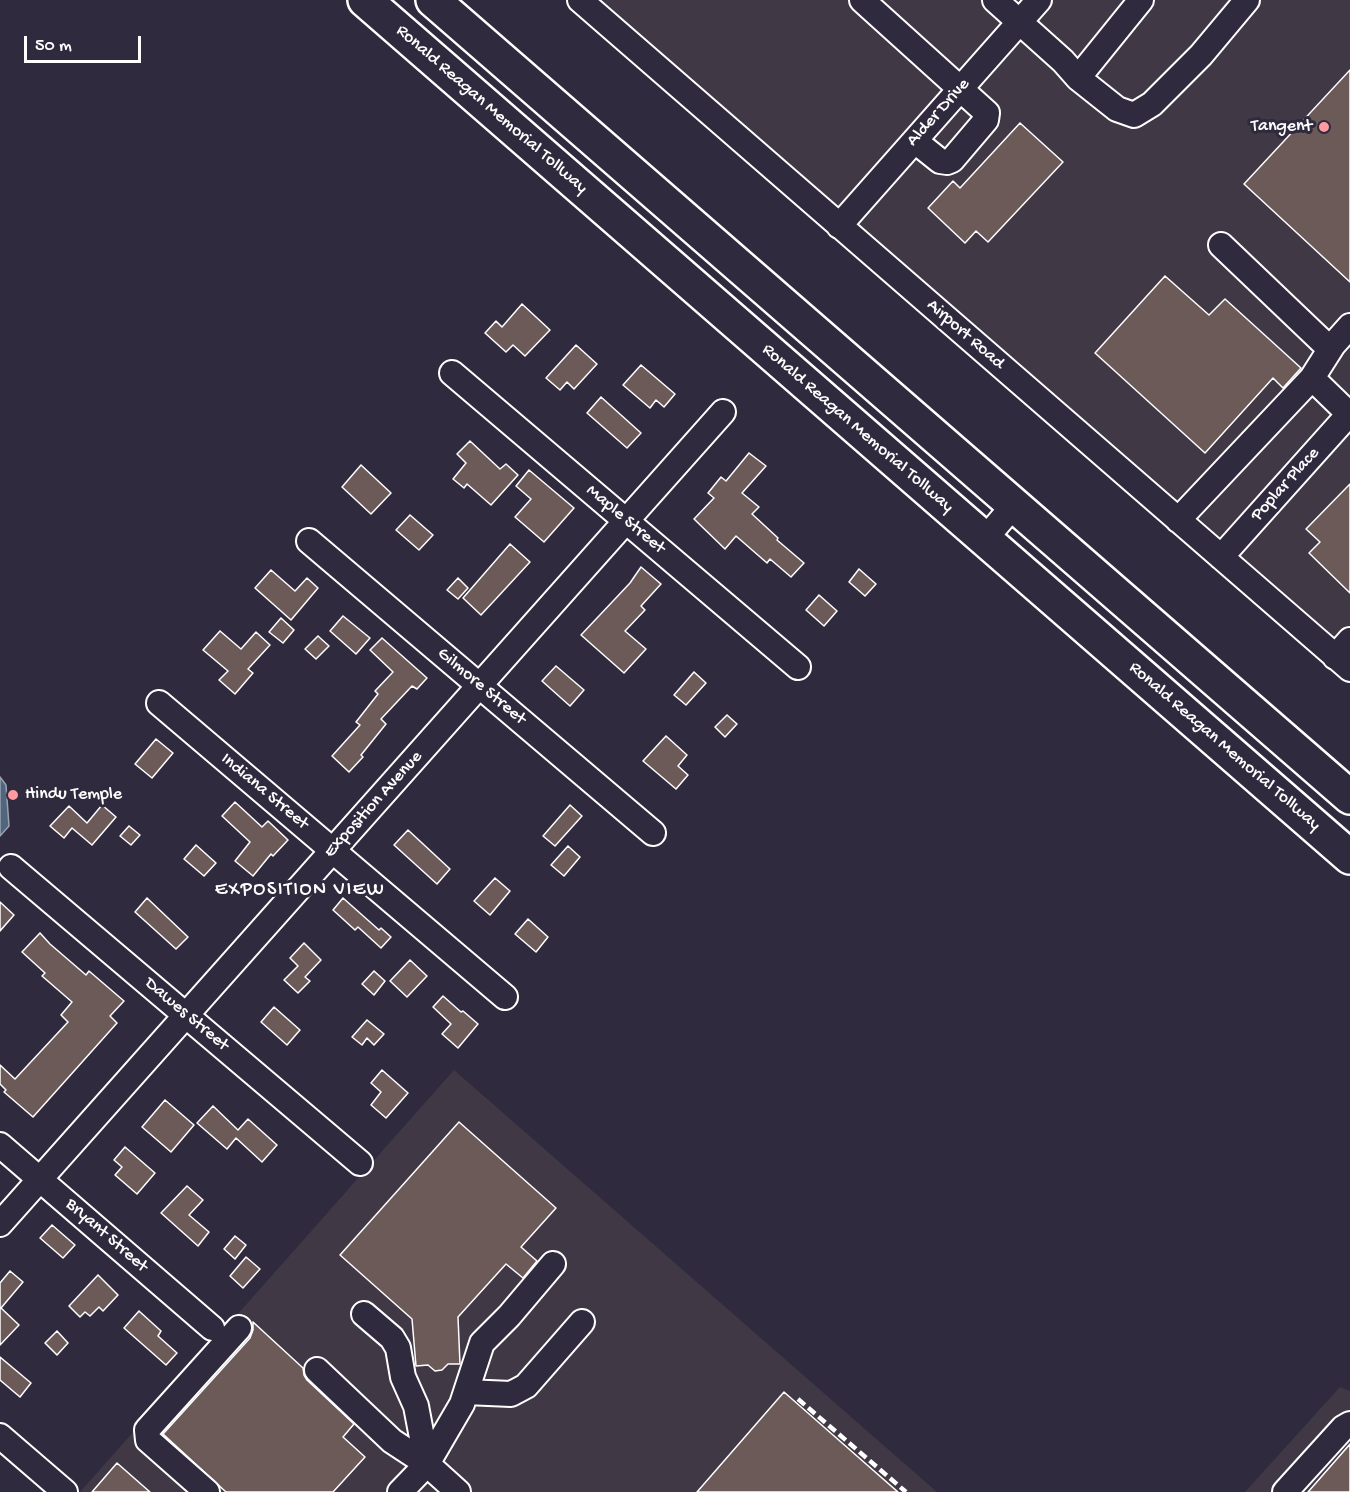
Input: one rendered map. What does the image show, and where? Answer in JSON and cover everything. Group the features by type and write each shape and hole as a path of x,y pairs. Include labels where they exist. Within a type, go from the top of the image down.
{"highway":[{"name":"Ronald Reagan Memorial Tollway","path":"364,0 1350,857"},
{"path":"433,0 1350,797"}],"street":[{"name":"Airport Road","path":"580,0 1221,557 1345,655"},
{"path":"862,0 987,113 986,120 952,160 940,161 915,141"},
{"path":"995,0 1063,61 1078,78 1117,110 1134,115 1152,104 1201,55 1246,0"},
{"name":"Alder Drive","path":"839,226 1039,0"},
{"path":"1078,78 1141,0"},
{"path":"1221,245 1330,350"},
{"path":"1178,520 1312,378 1330,350 1350,326"},
{"name":"Maple Street","path":"452,373 798,667"},
{"path":"1312,378 1350,413"},
{"name":"Exposition Avenue","path":"0,1224 723,412"},
{"name":"Poplar Place","path":"1221,557 1350,413"},
{"path":"985,539 1014,505"},
{"name":"Gilmore Street","path":"309,541 653,833"},
{"name":"Indiana Street","path":"159,703 505,997"},
{"name":"Dawes Street","path":"12,867 360,1163"},
{"name":"Bryant Street","path":"0,1145 212,1328"},
{"path":"400,1492 427,1464 462,1404 482,1343 509,1316 553,1264"},
{"path":"364,1314 392,1338 398,1348 402,1377 416,1406 427,1464"},
{"path":"466,1392 511,1394 526,1386 582,1323"},
{"path":"207,1492 148,1440 147,1430 239,1328"},
{"path":"317,1370 392,1441 427,1464 458,1492"},
{"path":"1285,1492 1343,1428 1350,1424"},
{"path":"0,1436 65,1492"}],"shaded area":[{"path":"590,0 1350,0 1350,656"},
{"path":"454,1070 937,1492 80,1492"},
{"path":"1340,1387 1350,1391 1350,1492 1245,1492"}],"water":[{"path":"0,777 6,785 9,826 0,836"}],"building":[{"name":"Tangent","path":"1350,70 1350,282 1244,184"},
{"path":"1020,123 1063,162 988,242 976,231 965,243 928,208 953,181 960,188"},
{"path":"1165,276 1209,315 1225,299 1301,368 1283,388 1273,378 1205,453 1095,353"},
{"path":"522,304 550,330 525,356 513,345 506,352 485,333 496,321 502,327"},
{"path":"576,345 597,364 574,389 567,382 560,390 546,378"},
{"path":"641,365 675,394 664,407 656,400 650,408 623,385"},
{"path":"601,397 641,433 627,448 587,413"},
{"path":"470,441 500,469 506,464 518,475 491,505 467,484 464,488 453,479 466,463 457,454"},
{"path":"749,453 766,466 742,493 759,507 752,514 804,563 791,577 770,559 767,563 736,536 725,549 694,519 714,498 708,493 721,477 726,481"},
{"path":"361,465 391,493 371,514 342,487"},
{"path":"529,470 574,508 544,542 515,517 531,499 516,486"},
{"path":"1350,484 1350,593 1309,553 1320,542 1306,529"},
{"path":"410,515 433,535 419,550 396,530"},
{"path":"510,544 530,562 481,615 463,598"},
{"path":"641,567 661,584 641,606 645,610 625,631 646,649 624,673 581,635 630,583"},
{"path":"859,569 876,584 865,596 849,582"},
{"path":"271,570 295,591 307,578 318,588 291,620 255,588"},
{"path":"458,578 468,588 458,599 447,590"},
{"path":"819,595 837,611 824,626 806,610"},
{"path":"343,616 370,638 356,654 330,631"},
{"path":"281,618 294,630 283,643 269,632"},
{"path":"220,631 241,649 256,632 270,645 248,669 253,673 235,694 219,680 228,671 203,650"},
{"path":"318,636 329,646 316,659 305,649"},
{"path":"382,638 427,678 417,689 412,686 381,719 386,724 361,755 363,757 349,772 332,756 360,725 356,722 378,694 375,691 393,672 370,650"},
{"path":"556,666 584,690 570,706 542,681"},
{"path":"694,672 706,683 686,705 674,695"},
{"path":"727,715 737,724 725,737 715,727"},
{"path":"666,736 687,755 678,766 688,775 676,789 643,761"},
{"path":"156,739 173,753 152,778 135,764"},
{"path":"235,802 262,827 268,821 288,840 273,856 271,854 253,876 235,861 250,842 222,816"},
{"path":"102,805 116,817 92,845 72,828 64,838 50,826 69,806 87,823"},
{"path":"570,805 582,816 555,846 543,836"},
{"path":"129,826 140,835 131,845 120,836"},
{"path":"408,830 450,869 437,884 394,845"},
{"path":"196,845 216,863 204,876 184,859"},
{"path":"568,846 580,857 564,876 551,865"},
{"path":"495,878 510,891 490,915 474,901"},
{"path":"147,898 188,937 176,949 135,912"},
{"path":"343,898 379,930 381,928 391,937 381,948 358,927 355,930 333,910"},
{"path":"0,902 14,915 0,931"},
{"path":"528,919 548,937 536,952 515,934"},
{"path":"40,933 86,975 89,971 124,1001 110,1016 117,1023 33,1117 4,1092 6,1090 0,1084 0,1065 15,1079 68,1022 61,1015 72,1002 42,976 45,973 22,952"},
{"path":"304,943 321,960 305,977 310,981 298,993 284,980 298,966 290,958"},
{"path":"410,960 427,976 407,997 390,981"},
{"path":"374,971 385,981 374,995 362,984"},
{"path":"443,996 478,1024 458,1048 442,1034 451,1024 433,1007"},
{"path":"274,1007 300,1030 287,1045 261,1022"},
{"path":"367,1020 384,1034 374,1045 367,1038 362,1045 352,1037"},
{"path":"382,1070 408,1093 386,1118 371,1105 381,1092 371,1083"},
{"path":"165,1100 194,1125 171,1152 142,1127"},
{"path":"213,1106 238,1130 248,1119 277,1145 262,1162 236,1138 227,1149 197,1123"},
{"path":"459,1122 556,1208 521,1247 537,1261 523,1278 506,1264 458,1317 460,1364 448,1364 442,1370 435,1371 428,1365 416,1366 412,1319 340,1255"},
{"path":"125,1147 155,1173 137,1194 115,1175 122,1167 114,1160"},
{"path":"187,1186 203,1200 189,1215 209,1232 198,1246 161,1213"},
{"path":"52,1225 75,1245 63,1258 40,1238"},
{"path":"235,1236 246,1245 235,1259 224,1249"},
{"path":"246,1257 260,1269 243,1288 230,1276"},
{"path":"10,1271 23,1282 1,1308 19,1325 0,1345 0,1283"},
{"path":"98,1275 118,1295 103,1311 99,1307 90,1316 85,1312 80,1317 69,1306"},
{"path":"139,1311 161,1331 158,1336 177,1353 166,1365 124,1328"},
{"path":"253,1322 303,1368 307,1380 354,1424 343,1437 365,1457 333,1492 226,1492 163,1434 250,1338"},
{"path":"57,1331 68,1343 57,1355 45,1343"},
{"path":"0,1357 31,1383 20,1397 0,1380"},
{"path":"784,1392 898,1492 697,1492"},
{"path":"1350,1444 1350,1492 1308,1492"},
{"path":"117,1463 150,1492 92,1492"}],"railway":[{"path":"798,1399 906,1492"}],"place":[{"name":"Tangent","path":"1324,127"},
{"name":"Hindu Temple","path":"13,795"}],"district":[{"name":"EXPOSITION VIEW","path":"300,891"}]}
